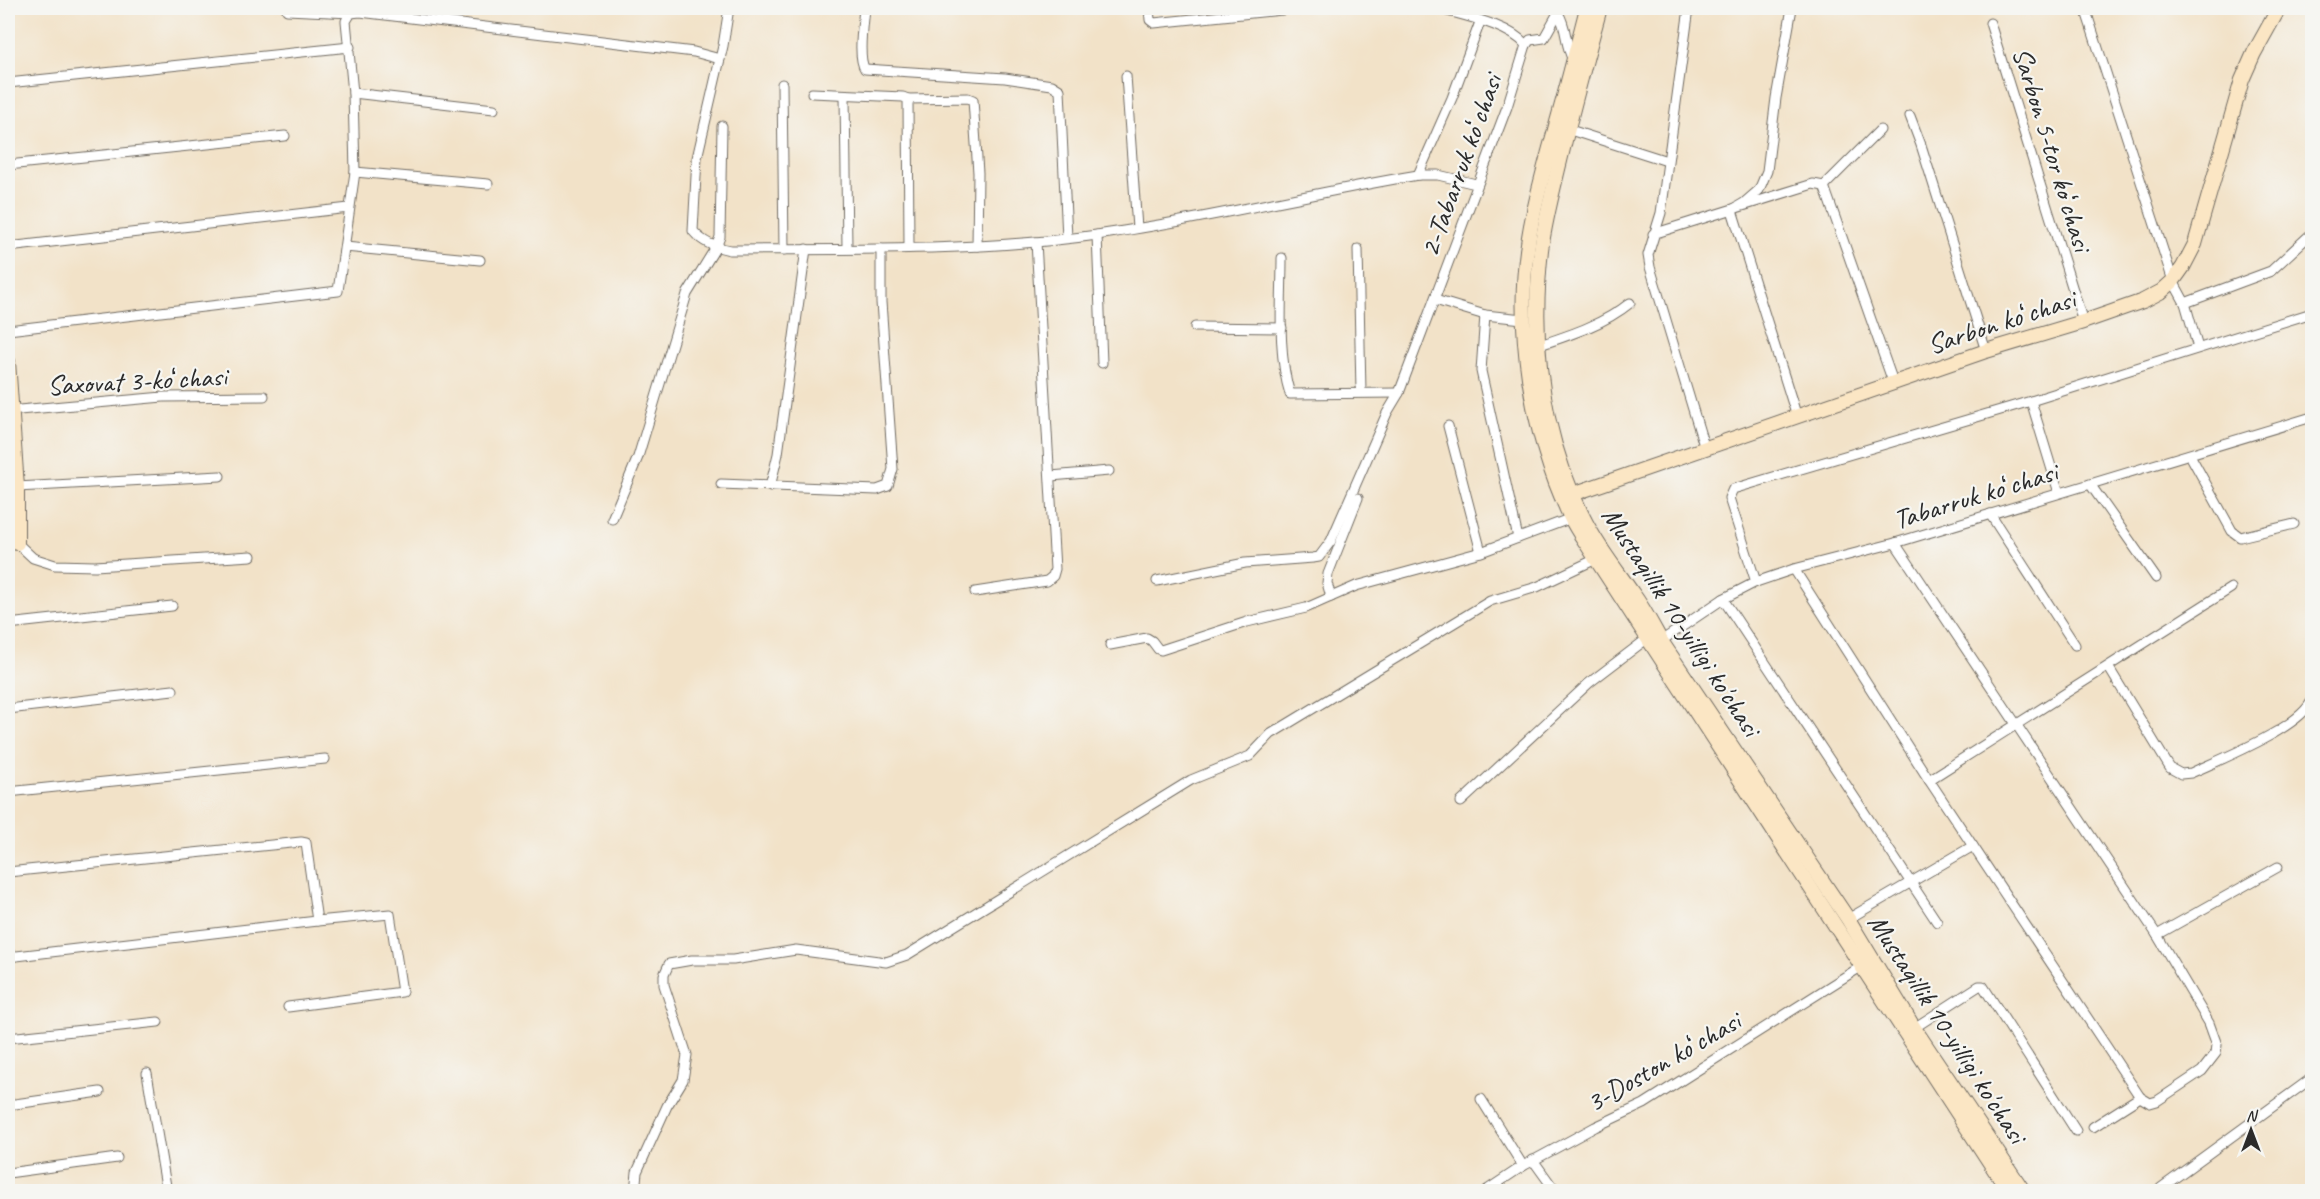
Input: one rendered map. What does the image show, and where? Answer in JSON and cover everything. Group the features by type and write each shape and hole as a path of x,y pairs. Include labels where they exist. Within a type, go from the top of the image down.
{"main road":[{"name":"Mustaqillik 10-yilligi ko'chasi","path":"1532,347 1523,319 1524,279 1529,238 1540,180 1587,8"},
{"name":"Mustaqillik 10-yilligi ko'chasi","path":"1600,8 1567,129 1541,249 1530,387 1536,420 1596,559 1655,640 1848,919 1914,1028 2024,1191"},
{"name":"Sarbon koʻchasi","path":"1568,496 1893,382 2083,322 2143,301 2162,291 2183,267 2195,244 2242,80 2279,8"},
{"path":"8,361 17,487 12,544"},
{"name":"Mustaqillik 10-yilligi ko'chasi","path":"1576,517 1635,596 1655,640 1862,966 2009,1191"}],"street":[{"path":"729,8 720,59 697,158 693,231 700,239 716,247 730,250 880,249 1036,242 1137,228 1418,175 1438,175 1476,184"},
{"path":"864,8 861,54 862,65 865,69 1005,78 1052,85 1060,90 1067,238"},
{"path":"1149,8 1150,20 1154,23 1301,8"},
{"path":"1437,8 1520,37 1526,45 1530,40 1544,38 1558,10"},
{"path":"1689,8 1661,213 1648,255 1706,449"},
{"path":"1732,210 1759,190 1767,171 1791,8"},
{"path":"2085,8 2173,281 2185,303 2198,348"},
{"path":"287,10 351,14 360,12 694,52 720,59"},
{"path":"1558,10 1565,26 1567,47 1574,60"},
{"path":"8,330 338,291 355,172 353,93 346,21 351,14"},
{"path":"1418,175 1452,98 1480,22"},
{"name":"Sarbon 5-tor koʻchasi","path":"1990,23 2083,322"},
{"name":"2-Tabarruk koʻchasi","path":"1157,581 1245,563 1319,557 1339,527 1387,412 1399,393 1413,350 1435,300 1476,184 1507,107 1526,45"},
{"path":"8,83 350,47"},
{"path":"1126,76 1137,228"},
{"path":"782,84 784,250"},
{"path":"353,93 494,109"},
{"path":"812,93 908,99 968,98 973,100 978,173 977,246"},
{"path":"845,96 847,249"},
{"path":"908,99 909,248"},
{"path":"1910,116 1986,351"},
{"path":"612,519 638,457 687,294 720,237 722,126"},
{"path":"1567,129 1667,161"},
{"path":"1824,186 1880,130"},
{"path":"8,165 285,136"},
{"path":"355,172 488,184"},
{"path":"1653,234 1814,184 1824,186"},
{"path":"1824,186 1893,382"},
{"path":"8,247 349,208"},
{"path":"1732,210 1797,417"},
{"path":"2185,303 2271,271 2282,264 2294,248 2313,233"},
{"path":"1097,235 1102,363"},
{"path":"975,592 1047,581 1053,576 1055,569 1036,242"},
{"path":"345,246 480,260"},
{"path":"770,488 778,454 806,249"},
{"path":"721,484 770,488 877,490 888,486 893,469 881,302 880,249"},
{"path":"1358,249 1360,392"},
{"path":"1282,258 1282,328 1290,394 1399,393"},
{"name":"2-Tabarruk koʻchasi","path":"1435,300 1485,315 1523,319"},
{"path":"1532,347 1574,334 1615,315 1630,303"},
{"path":"1756,582 1729,498 1733,489 2313,313"},
{"path":"1485,315 1481,371 1518,538"},
{"path":"1195,327 1282,328"},
{"name":"Saxovat 3-koʻchasi","path":"10,410 163,397 264,396"},
{"path":"2031,400 2059,493"},
{"name":"2-Tabarruk koʻchasi","path":"1331,597 1327,583 1328,574 1388,423 1387,412"},
{"name":"Tabarruk koʻchasi","path":"1461,802 1589,682 1723,599 1756,582 1794,569 1895,543 2313,417"},
{"path":"1448,426 1481,552"},
{"path":"2190,454 2236,535 2240,537 2294,524"},
{"path":"1051,476 1109,471"},
{"path":"17,487 220,476"},
{"path":"2090,483 2156,578"},
{"path":"1990,514 2075,645"},
{"path":"1110,645 1147,638 1161,650 1247,622 1306,608 1356,586 1481,552 1576,517"},
{"path":"1794,569 1929,780 2140,1097 2150,1103 2164,1098 2202,1071 2216,1053 2217,1045 2209,1023 2157,935 1895,543"},
{"path":"12,544 33,558 55,565 95,566 251,556"},
{"path":"635,1191 637,1172 667,1106 683,1080 687,1054 664,985 664,975 669,964 692,960 733,960 796,950 886,962 907,955 1191,780 1251,756 1271,734 1490,601 1537,587 1596,559"},
{"path":"1929,780 2109,668 2231,588"},
{"path":"1723,599 1938,921"},
{"path":"8,624 172,606"},
{"path":"2109,668 2159,752 2170,768 2181,774 2192,773 2288,726 2306,712 2313,700"},
{"path":"8,709 173,690"},
{"path":"8,792 325,759"},
{"path":"8,872 301,842 306,843 309,854 317,921"},
{"path":"1848,919 1973,846"},
{"path":"2157,935 2278,867"},
{"path":"8,957 390,914 402,992 288,1007"},
{"name":"3-Doston koʻchasi","path":"1484,1191 1533,1160 1644,1104 1862,966"},
{"path":"1914,1028 1979,986 1983,986 2076,1131"},
{"path":"8,1038 158,1022"},
{"path":"147,1073 167,1191"},
{"path":"2160,1191 2161,1188 2313,1078"},
{"path":"8,1105 100,1092"},
{"path":"2093,1127 2140,1097"},
{"path":"1481,1099 1523,1166"},
{"path":"8,1173 117,1158"},
{"path":"1533,1160 1556,1191"}]}
